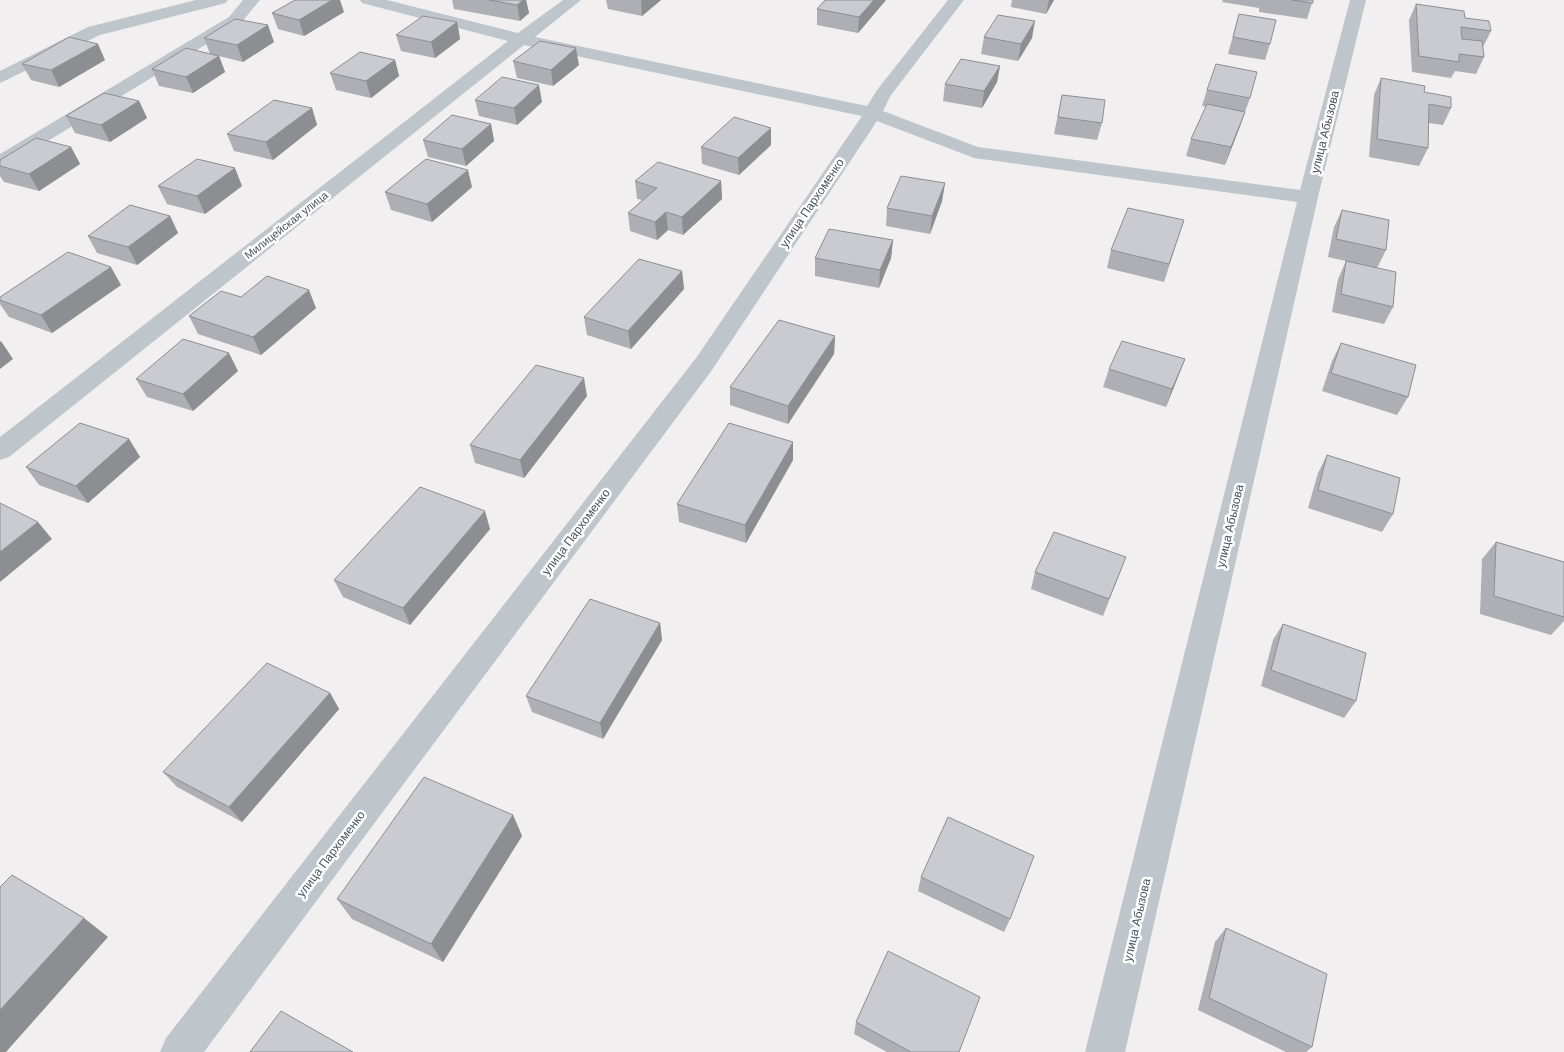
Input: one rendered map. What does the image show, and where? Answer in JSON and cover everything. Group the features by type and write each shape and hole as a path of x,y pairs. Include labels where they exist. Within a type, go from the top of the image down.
{"lane":[{"path":"0,78 94,31 220,0"},
{"path":"0,162 235,20 252,0"},
{"path":"368,0 521,39 873,113 974,152 1308,197"},
{"name":"Милицейская улица","path":"0,450 573,0"},
{"name":"улица Пархоменко","path":"180,1052 704,364 873,113 883,94 956,0"},
{"name":"улица Абызова","path":"1105,1052 1308,197 1358,0"}],"building":[{"path":"295,0 332,0 299,20 272,13"},
{"path":"489,0 523,0 517,5"},
{"path":"825,0 874,0 859,17 817,9"},
{"path":"1292,0 1313,0 1313,3"},
{"path":"1416,4 1464,11 1465,18 1489,21 1491,31 1461,27 1462,39 1482,41 1484,57 1459,54 1459,62 1419,56"},
{"path":"1239,14 1276,20 1270,44 1233,37"},
{"path":"998,15 1035,21 1021,44 984,37"},
{"path":"423,16 457,22 431,42 396,35"},
{"path":"235,19 268,25 237,45 204,38"},
{"path":"69,37 98,44 51,70 22,64"},
{"path":"540,41 576,48 551,70 513,61"},
{"path":"186,48 219,56 186,77 152,69"},
{"path":"360,52 395,60 366,81 330,73"},
{"path":"961,59 1000,66 984,91 945,84"},
{"path":"1216,64 1257,72 1250,98 1207,90"},
{"path":"502,77 539,85 514,108 475,100"},
{"path":"1381,78 1425,86 1424,92 1451,97 1451,108 1429,104 1428,148 1377,139"},
{"path":"104,93 139,101 101,125 66,116"},
{"path":"1062,95 1105,100 1102,123 1058,117"},
{"path":"274,100 312,108 266,142 227,134"},
{"path":"1207,104 1245,112 1231,147 1191,139"},
{"path":"452,115 491,124 462,149 423,140"},
{"path":"734,117 771,128 738,158 701,147"},
{"path":"36,138 71,147 29,174 0,166 0,160"},
{"path":"197,159 235,168 197,196 158,186"},
{"path":"426,159 468,170 427,204 385,192"},
{"path":"658,162 721,181 682,217 666,212 655,222 628,213 657,188 635,181"},
{"path":"901,176 945,183 932,216 887,208"},
{"path":"130,205 170,216 128,247 88,236"},
{"path":"1128,208 1184,220 1169,264 1111,250"},
{"path":"1342,210 1389,220 1386,250 1336,239"},
{"path":"829,229 893,240 880,270 815,258"},
{"path":"68,252 111,267 41,315 0,300 0,297"},
{"path":"639,259 682,271 628,331 584,317"},
{"path":"1346,261 1396,272 1393,307 1341,294"},
{"path":"267,276 309,290 253,337 189,316 221,291 241,297"},
{"path":"779,320 835,336 788,406 730,387"},
{"path":"183,339 229,353 183,394 136,379"},
{"path":"1122,341 1185,359 1172,389 1109,369"},
{"path":"1341,343 1416,365 1408,397 1331,373"},
{"path":"536,365 584,378 520,460 470,445"},
{"path":"80,423 129,439 76,486 26,467"},
{"path":"729,423 793,442 745,525 677,504"},
{"path":"1327,455 1400,478 1393,514 1318,490"},
{"path":"420,487 485,511 403,608 334,580"},
{"path":"0,503 38,522 0,552"},
{"path":"1054,532 1126,557 1109,599 1035,572"},
{"path":"1496,542 1564,562 1564,617 1494,596"},
{"path":"590,599 660,623 600,723 526,696"},
{"path":"1283,624 1366,653 1356,701 1271,670"},
{"path":"267,663 330,693 229,807 163,772"},
{"path":"424,777 513,815 431,944 337,899"},
{"path":"948,817 1034,856 1010,919 921,877"},
{"path":"12,875 84,918 0,1010 0,887"},
{"path":"1226,928 1327,974 1312,1047 1209,998"},
{"path":"888,951 980,997 959,1052 911,1052 856,1022"},
{"path":"281,1011 353,1052 250,1052"}]}
